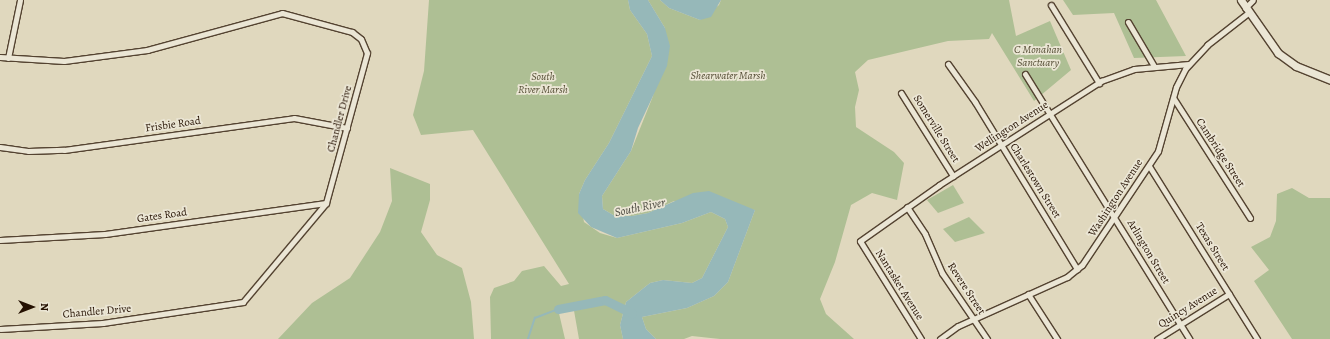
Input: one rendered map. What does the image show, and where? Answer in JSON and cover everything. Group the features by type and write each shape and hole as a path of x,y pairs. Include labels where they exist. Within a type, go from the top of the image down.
{"street":[{"path":"8,58 20,0"},
{"path":"1241,0 1267,40 1287,60 1330,80"},
{"name":"Washington Avenue","path":"940,339 973,319 1028,294 1077,269 1115,218 1149,166 1162,142 1174,99 1189,64 1211,41 1247,11 1253,0"},
{"path":"1051,6 1099,83"},
{"name":"Chandler Drive","path":"0,57 64,62 147,50 284,14 352,32 364,44 367,57 326,203 247,299 239,304 103,323 0,329"},
{"path":"1128,22 1154,66"},
{"name":"Charlestown Street","path":"948,64 1001,145 1077,269"},
{"name":"Wellington Avenue","path":"860,241 953,176 1099,83 1114,75 1154,66 1189,64"},
{"name":"Arlington Street","path":"1026,74 1049,114 1190,339"},
{"name":"Somerville Street","path":"901,93 953,176"},
{"name":"Cambridge Street","path":"1174,99 1250,218"},
{"name":"Frisbie Road","path":"0,147 42,152 64,150 294,118 348,128"},
{"name":"Texas Street","path":"1149,166 1257,339"},
{"name":"Gates Road","path":"0,240 105,234 326,203"},
{"name":"Revere Street","path":"908,207 925,234 942,273 987,339"},
{"name":"Nantasket Avenue","path":"860,241 921,339"},
{"path":"1028,294 1057,339"},
{"name":"Quincy Avenue","path":"1157,339 1229,294"}],"green space":[{"name":"South River Marsh","path":"429,0 628,0 630,10 647,34 652,56 609,143 585,180 579,194 584,222 600,233 617,238 682,223 711,212 725,219 728,227 702,278 692,283 663,280 650,283 626,302 620,325 623,339 579,339 573,305 558,309 565,339 491,339 490,297 494,288 514,281 522,271 544,266 561,286 569,284 473,130 421,135 413,115 424,71"},
{"name":"Shearwater Marsh","path":"648,0 660,0 669,8 700,20 719,5 721,0 1009,0 1016,36 1050,21 1071,70 1034,101 992,33 989,39 948,41 868,60 855,72 859,90 855,107 856,127 894,152 904,163 897,200 872,193 851,205 835,262 820,299 826,314 854,339 720,339 692,336 684,339 656,339 646,329 642,317 687,308 714,296 728,282 755,210 674,201 648,213 632,216 615,216 603,209 602,196 631,151 653,96 665,28"},
{"name":"C Monahan Sanctuary","path":"1063,0 1156,0 1186,56 1134,58 1114,13 1073,15"},
{"path":"390,168 430,184 430,200 421,232 437,255 462,268 471,302 474,339 278,339 312,303 350,278 380,232 392,201"},
{"path":"953,185 964,203 938,213 927,200"},
{"path":"1292,188 1309,198 1330,198 1330,339 1292,339 1254,281 1269,270 1251,247 1270,237 1276,221 1277,194"},
{"path":"969,217 985,233 955,242 943,229"}],"water":[{"path":"628,0 648,0 665,28 670,46 667,66 638,128 631,151 602,196 603,209 615,216 632,216 648,213 693,193 709,191 755,210 728,282 714,296 687,308 642,317 646,329 656,339 623,339 620,325 626,302 650,283 663,280 692,283 702,278 728,227 725,219 711,212 682,223 617,238 591,227 578,213 579,194 585,180 609,143 652,56 647,34 630,10"},
{"path":"660,0 721,0 711,17 700,20 669,8"}],"waterway":[{"path":"558,309 605,300 632,313"},
{"path":"528,339 535,318 558,309"}],"water label":[{"name":"South River","path":"640,208"}]}
